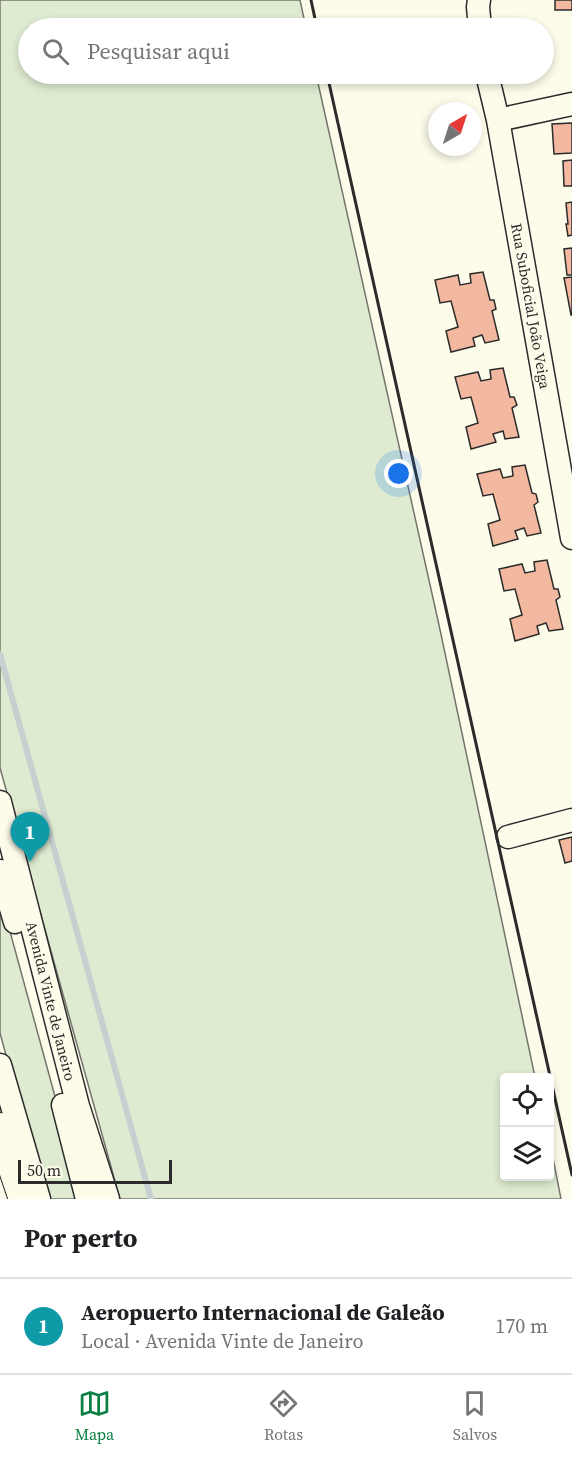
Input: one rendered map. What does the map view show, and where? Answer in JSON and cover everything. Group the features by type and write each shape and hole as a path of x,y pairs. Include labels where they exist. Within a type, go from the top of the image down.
{"main road":[{"path":"0,1128 24,1199"}],"street":[{"path":"479,0 479,18"},
{"name":"Rua Suboficial João Veiga","path":"489,84 498,120 572,538"},
{"path":"498,120 572,104"},
{"name":"Avenida Vinte de Janeiro","path":"0,802 78,1106 108,1199"},
{"path":"508,837 572,820"},
{"path":"0,871 87,1199"},
{"path":"0,1065 39,1199"},
{"path":"0,1157 10,1199"}],"green space":[{"path":"0,0 300,0 304,18 18,18 18,84 318,84 439,625 534,1073 500,1073 500,1181 554,1181 554,1163 561,1199 120,1199 0,768"},
{"path":"0,895 83,1199 45,1199 0,1033"}],"building":[{"path":"555,0 572,0 572,10 555,10"},
{"path":"572,123 572,153 554,154 552,124"},
{"path":"572,160 572,186 564,186 563,161"},
{"path":"572,202 572,235 568,236 566,203"},
{"path":"572,248 572,275 567,275 564,249"},
{"path":"483,272 490,300 494,300 496,309 492,311 499,340 485,343 482,335 473,338 475,346 451,352 446,331 458,327 451,301 440,303 435,280 458,275 460,285 471,283 470,274"},
{"path":"572,277 572,315 571,315 564,278"},
{"path":"503,368 510,397 514,397 517,405 512,408 519,437 505,439 503,431 493,434 496,442 471,449 466,427 478,423 471,397 461,399 455,377 478,372 481,381 491,379 490,370"},
{"path":"525,465 532,493 536,494 538,502 534,505 541,533 527,536 524,528 515,531 518,539 493,546 488,524 500,520 493,494 483,496 477,474 500,469 503,478 513,476 512,467"},
{"path":"547,560 554,589 558,589 560,597 556,600 563,629 549,631 546,623 537,626 539,634 515,641 510,619 522,615 515,589 504,591 499,569 522,564 525,573 535,571 534,562"},
{"path":"572,837 572,861 565,863 559,840"}],"waterway":[{"path":"0,654 151,1199"}],"wall":[{"path":"311,0 315,18"},
{"path":"329,84 572,1175"}],"place":[{"name":"Aeropuerto Internacional de Galeão","path":"30,862"}]}
